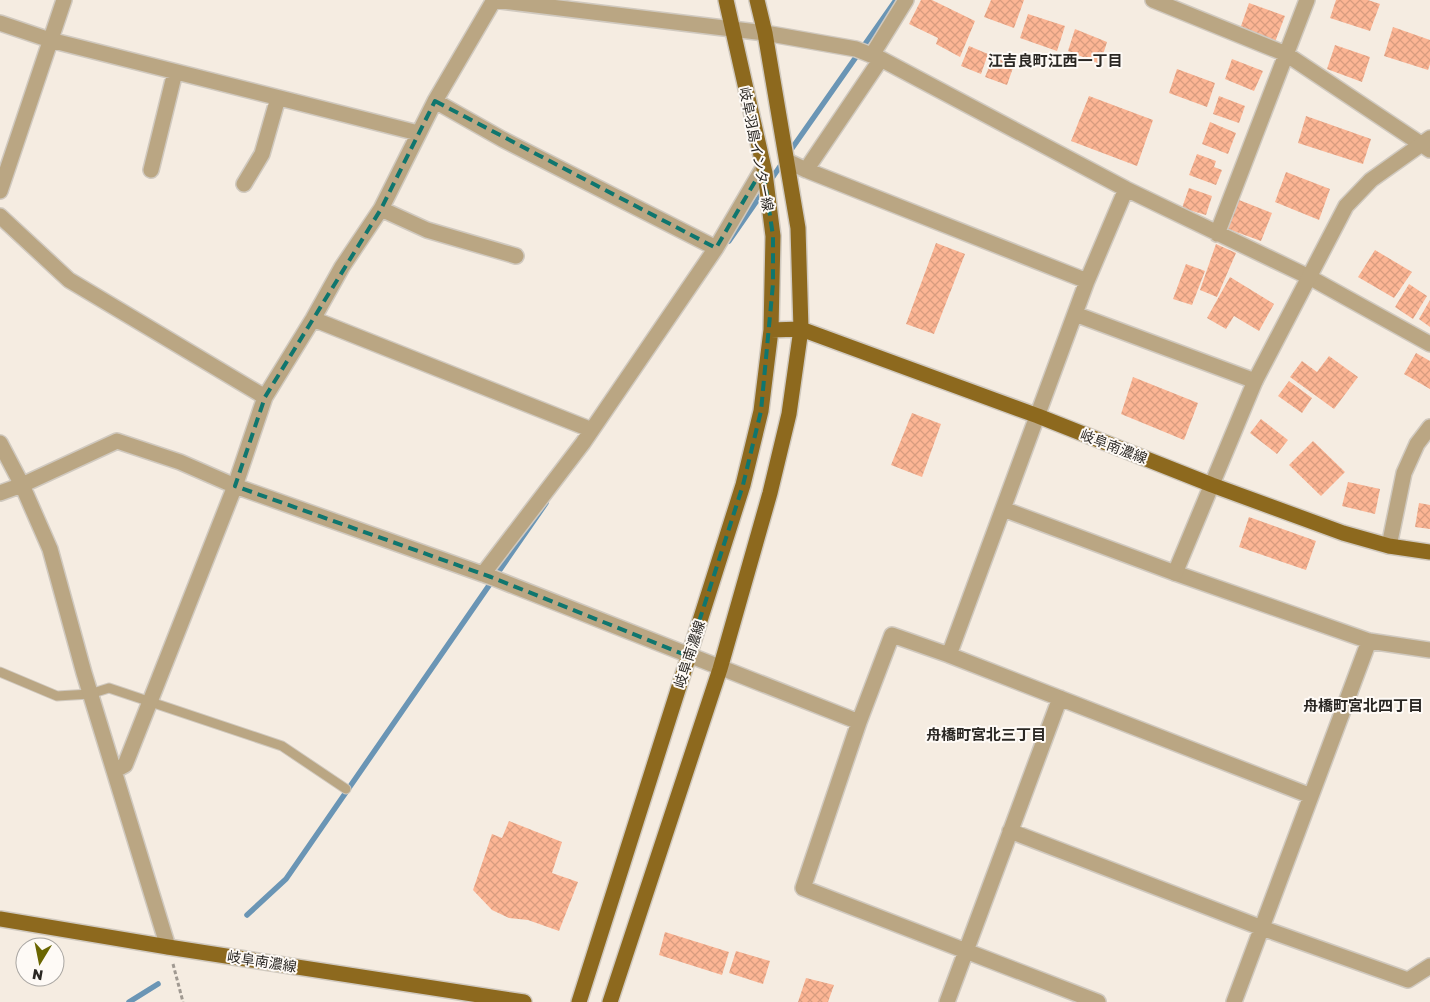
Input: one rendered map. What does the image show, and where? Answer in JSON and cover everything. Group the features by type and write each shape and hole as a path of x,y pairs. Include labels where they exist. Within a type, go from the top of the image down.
{"main road":[{"name":"岐阜羽島インター線","path":"726,0 764,170 773,236 771,330"},
{"name":"岐阜羽島インター線","path":"757,0 765,33 798,228 801,329"},
{"name":"岐阜南濃線","path":"579,1002 743,485 761,411 771,330 801,329 1038,416 1212,485 1344,533 1389,546 1430,552"},
{"path":"610,1002 720,668 770,493 789,414 801,329"},
{"name":"岐阜南濃線","path":"0,918 472,998 524,1002"}],"street":[{"path":"0,192 64,0"},
{"path":"114,771 125,765 151,702 235,486 266,397 342,267 381,209 435,101 494,0 765,33 869,54 1126,189 1309,277 1430,344"},
{"path":"806,170 869,54 906,0"},
{"path":"1153,0 1286,54 1427,144 1371,180 1346,206 1255,381 1175,573"},
{"path":"1217,234 1307,0"},
{"path":"0,23 50,40 418,133"},
{"path":"151,170 175,72"},
{"path":"244,184 262,154 278,98"},
{"path":"435,101 502,139 716,248"},
{"path":"787,163 1087,282"},
{"path":"487,576 592,430 716,248 764,170"},
{"path":"949,655 1087,282 1126,189"},
{"path":"381,209 427,230 516,256"},
{"path":"0,216 69,280 266,397"},
{"path":"1075,314 1255,381"},
{"path":"313,319 592,430"},
{"path":"1389,546 1404,473 1418,444 1430,427"},
{"path":"0,493 22,485 117,441 180,462 235,486 487,576 859,722"},
{"path":"0,443 22,485 50,549 90,694 168,947"},
{"path":"1003,509 1175,573 1370,641 1430,650"},
{"path":"1098,1002 803,888 859,722 892,635 949,655 1312,796"},
{"path":"1234,1002 1370,641"},
{"path":"946,1002 1060,698"},
{"path":"1010,831 1262,928 1408,980 1430,966"}],"lane":[{"path":"0,672 57,696 90,694 109,688 282,746 346,789"}],"path":[{"path":"168,947 183,1002"}],"highlighted area":[{"path":"435,101 716,248 763,168 773,236 773,284 761,411 743,485 688,656 491,577 235,486 265,397 381,209"}],"building":[{"path":"921,0 932,0 975,21 960,57 936,44 938,38 909,24"},
{"path":"991,0 1024,0 1014,28 984,17"},
{"path":"1336,0 1368,0 1380,4 1370,31 1330,18"},
{"path":"1249,3 1285,16 1275,42 1240,29"},
{"path":"1028,14 1065,26 1057,51 1020,38"},
{"path":"1393,27 1430,40 1430,64 1428,70 1384,56"},
{"path":"1075,29 1107,42 1100,64 1068,51"},
{"path":"1335,45 1370,57 1362,82 1327,69"},
{"path":"969,46 988,54 981,74 961,66"},
{"path":"993,57 1014,65 1007,85 985,77"},
{"path":"1232,59 1263,71 1254,91 1225,79"},
{"path":"1177,69 1215,83 1207,107 1169,93"},
{"path":"1089,96 1153,120 1137,166 1071,141"},
{"path":"1219,96 1245,106 1239,123 1213,114"},
{"path":"1306,116 1371,139 1363,164 1298,143"},
{"path":"1210,122 1236,133 1228,154 1202,144"},
{"path":"1197,154 1216,161 1214,167 1222,170 1216,185 1189,175"},
{"path":"1286,172 1330,189 1319,220 1275,202"},
{"path":"1189,188 1212,196 1206,215 1182,208"},
{"path":"1239,200 1272,213 1261,241 1228,229"},
{"path":"936,243 965,254 934,334 906,324"},
{"path":"1216,244 1236,253 1217,297 1200,290"},
{"path":"1375,250 1412,272 1394,298 1358,277"},
{"path":"1186,264 1205,271 1192,305 1173,299"},
{"path":"1230,277 1274,304 1259,331 1234,316 1226,329 1207,318"},
{"path":"1409,284 1427,296 1413,319 1395,307"},
{"path":"1430,300 1430,327 1419,319"},
{"path":"1416,353 1430,361 1430,389 1404,374"},
{"path":"1329,356 1358,377 1334,409 1290,377 1302,361 1317,372"},
{"path":"1133,377 1198,403 1184,440 1121,414"},
{"path":"1289,381 1312,398 1302,413 1278,396"},
{"path":"912,413 941,424 922,477 891,465"},
{"path":"1261,419 1288,440 1277,454 1250,433"},
{"path":"1313,441 1345,472 1321,496 1289,465"},
{"path":"1348,482 1380,489 1375,514 1342,506"},
{"path":"1419,503 1430,505 1430,529 1415,527"},
{"path":"1249,517 1316,541 1306,570 1239,547"},
{"path":"509,821 562,842 552,873 578,882 559,931 528,920 509,918 492,910 473,890 492,834 502,838"},
{"path":"665,932 729,952 722,975 659,955"},
{"path":"736,951 770,961 763,984 729,973"},
{"path":"806,978 834,985 828,1002 798,1002"}],"waterway":[{"path":"788,154 896,0"},
{"path":"770,181 783,162"},
{"path":"729,241 765,189"},
{"path":"247,915 286,879 546,503"},
{"path":"129,1002 158,984"}],"district":[{"name":"江吉良町江西一丁目","path":"1055,60"},
{"name":"舟橋町宮北四丁目","path":"1363,705"},
{"name":"舟橋町宮北三丁目","path":"986,734"}]}
